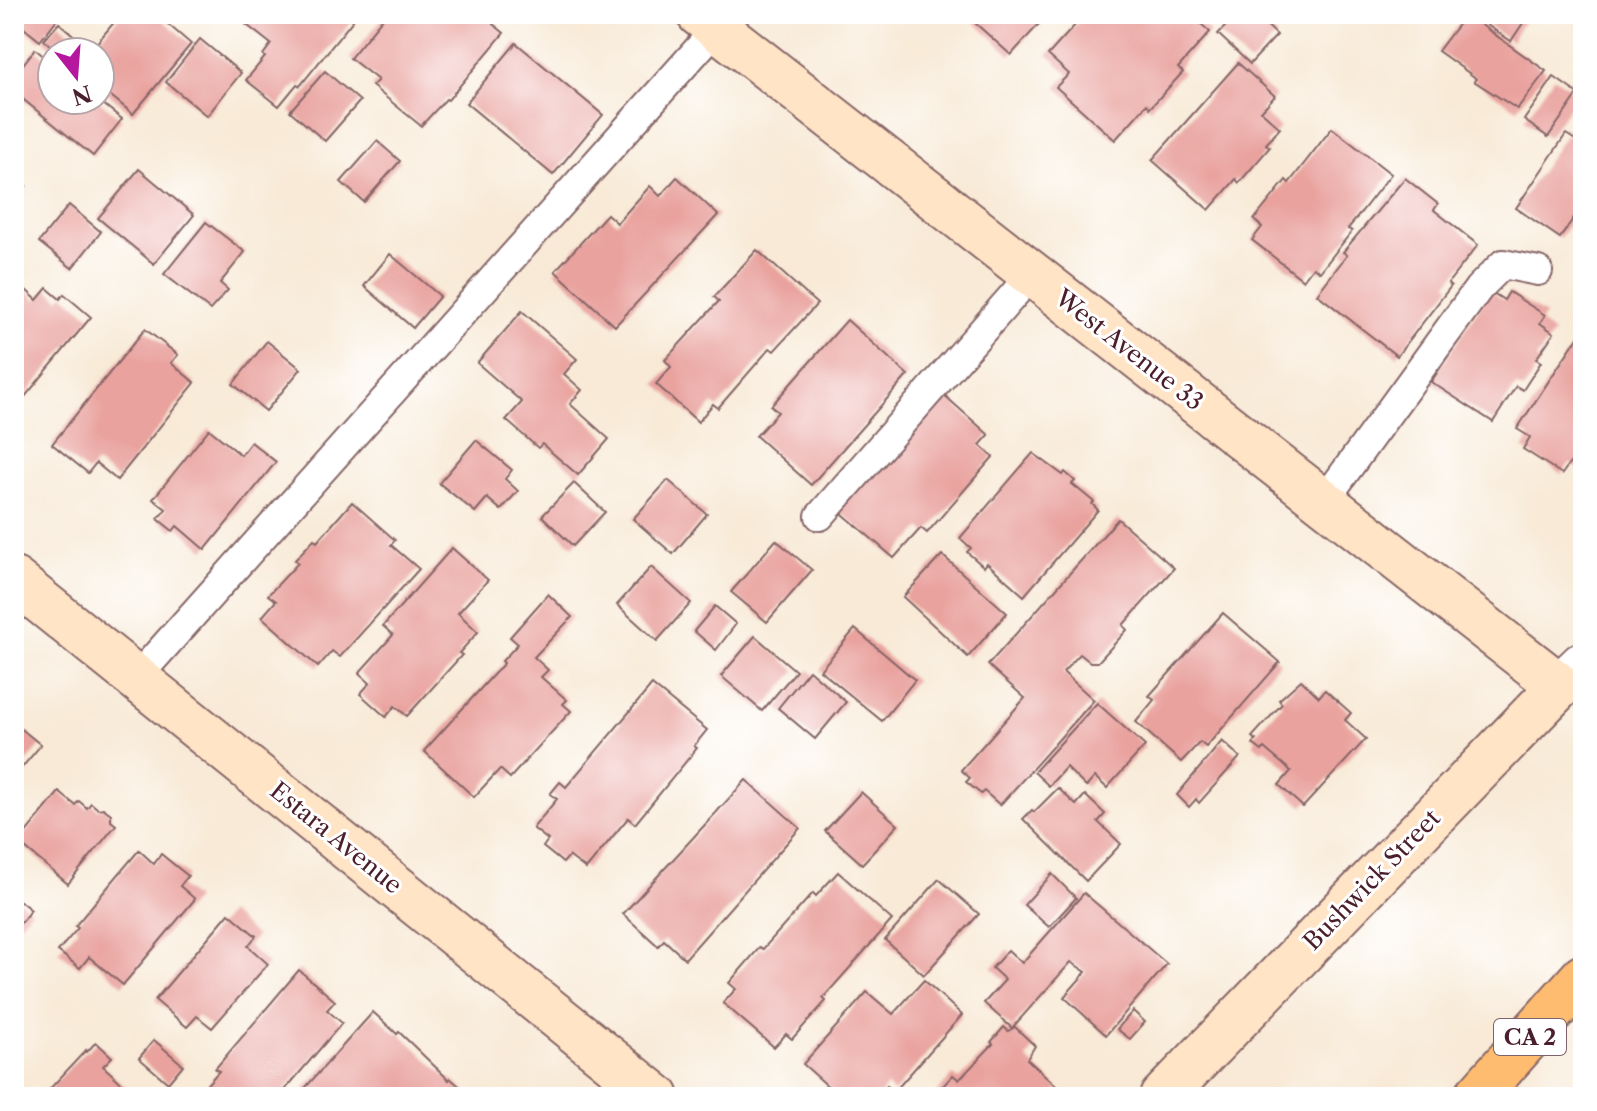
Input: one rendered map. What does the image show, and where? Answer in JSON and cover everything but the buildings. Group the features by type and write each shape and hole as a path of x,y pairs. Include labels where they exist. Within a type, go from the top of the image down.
{"highway":[{"name":"CA 2","path":"1476,1097 1583,977"}],"street":[{"name":"West Avenue 33","path":"715,19 1032,274 1324,501 1572,675"},
{"name":"Estara Avenue","path":"14,580 657,1097"},
{"name":"Bushwick Street","path":"1162,1097 1572,675"}],"lane":[{"path":"137,677 715,19"},
{"path":"1324,501 1479,288 1503,264 1538,271"},
{"path":"820,516 1032,274"}]}
